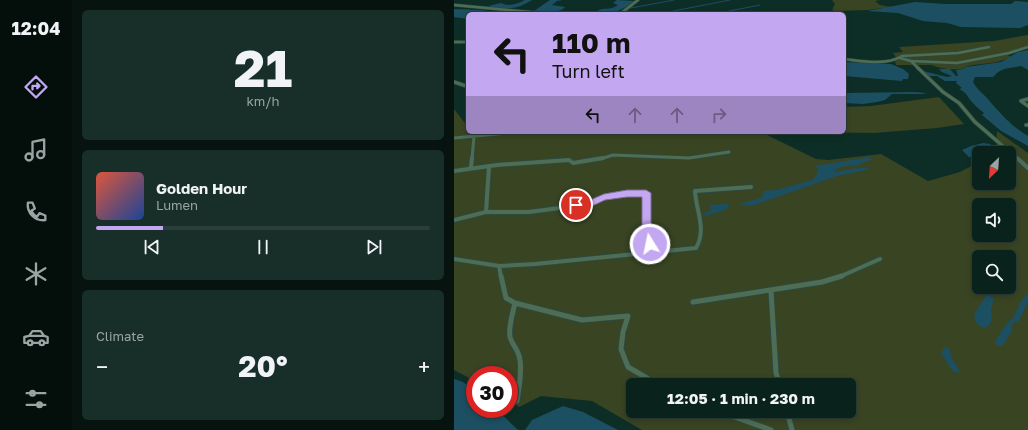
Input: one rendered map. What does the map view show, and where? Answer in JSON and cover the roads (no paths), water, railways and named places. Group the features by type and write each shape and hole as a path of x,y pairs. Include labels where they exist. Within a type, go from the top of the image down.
{"street":[{"path":"623,12 638,0"},
{"path":"454,5 536,12"},
{"path":"454,42 466,42"},
{"path":"846,59 889,61 902,56 958,53 989,47"},
{"path":"900,58 911,61 957,63 1009,53 1028,47"},
{"path":"911,61 943,92 960,103 975,122 1028,168"},
{"path":"454,82 466,86"},
{"path":"1028,99 1021,101 1028,106"},
{"path":"454,138 496,134"},
{"path":"471,167 474,136"},
{"path":"454,171 471,167 568,160 581,162 597,160 613,155 689,158 729,152"},
{"path":"486,212 488,166"},
{"path":"454,259 499,266 696,248 701,241 703,231 695,191 751,187"},
{"path":"454,220 486,212 529,212 590,204 593,201 604,197 646,193 647,236 654,253"},
{"path":"693,302 822,282 841,276 880,259"},
{"path":"499,266 503,290 506,298 515,303 582,320 628,316 622,332 621,349 628,367 647,378"},
{"path":"771,291 776,373 778,378"},
{"path":"515,303 511,317 510,337 521,358 518,390"},
{"path":"738,418 771,430"},
{"path":"789,418 792,430"}],"water":[{"path":"525,0 532,0 516,7 505,9 488,6 501,3 507,5 519,3"},
{"path":"550,0 563,0 557,1 552,5 565,7 555,12 534,11"},
{"path":"617,0 634,1 615,12 596,12 618,5 613,3"},
{"path":"1015,1 1028,2 1028,25 1020,28 961,27 947,23 923,21 898,13 867,11 915,2 945,4 1011,4"},
{"path":"454,9 497,12 466,12 466,19 454,17"},
{"path":"1028,50 1028,70 1021,66 1004,69 993,77 975,77 973,82 1006,119 1028,136 1028,146 1001,131 982,115 984,113 976,107 965,93 959,89 962,88 956,83 957,81 945,81 937,76 928,76 923,71 947,77 952,76 942,72 939,69 950,69 956,76 958,76 956,70 966,67 1001,62 1018,52"},
{"path":"846,62 891,64 903,69 909,74 908,79 903,79 902,81 846,76"},
{"path":"846,93 928,93 892,94 885,100 863,104 846,103"},
{"path":"983,143 990,144 991,146 972,146 972,157 969,157 962,150 971,146"},
{"path":"870,157 872,160 863,162 859,165 844,166 834,170 836,172 856,168 869,168 866,170 837,176 754,205 740,205 760,198 763,196 763,191 776,190 813,180 818,169 815,166"},
{"path":"727,204 730,206 725,210 705,216 704,213 712,210 708,205"},
{"path":"1028,293 1028,301 1019,321 1014,322 1011,327 1012,331 1002,346 997,346 995,341 1007,323 1013,318 1021,301"},
{"path":"986,296 990,296 994,299 991,310 992,319 989,326 984,328 978,325 974,317 977,309"},
{"path":"945,347 949,348 952,359 960,371 957,373 952,370 941,353"},
{"path":"454,379 466,384 466,418 505,418 518,430 454,430"},
{"path":"563,406 583,412 618,430 525,430 532,420"}],"waterway":[{"path":"631,8 674,0"},
{"path":"668,12 730,0"},
{"path":"724,12 760,5"}]}
